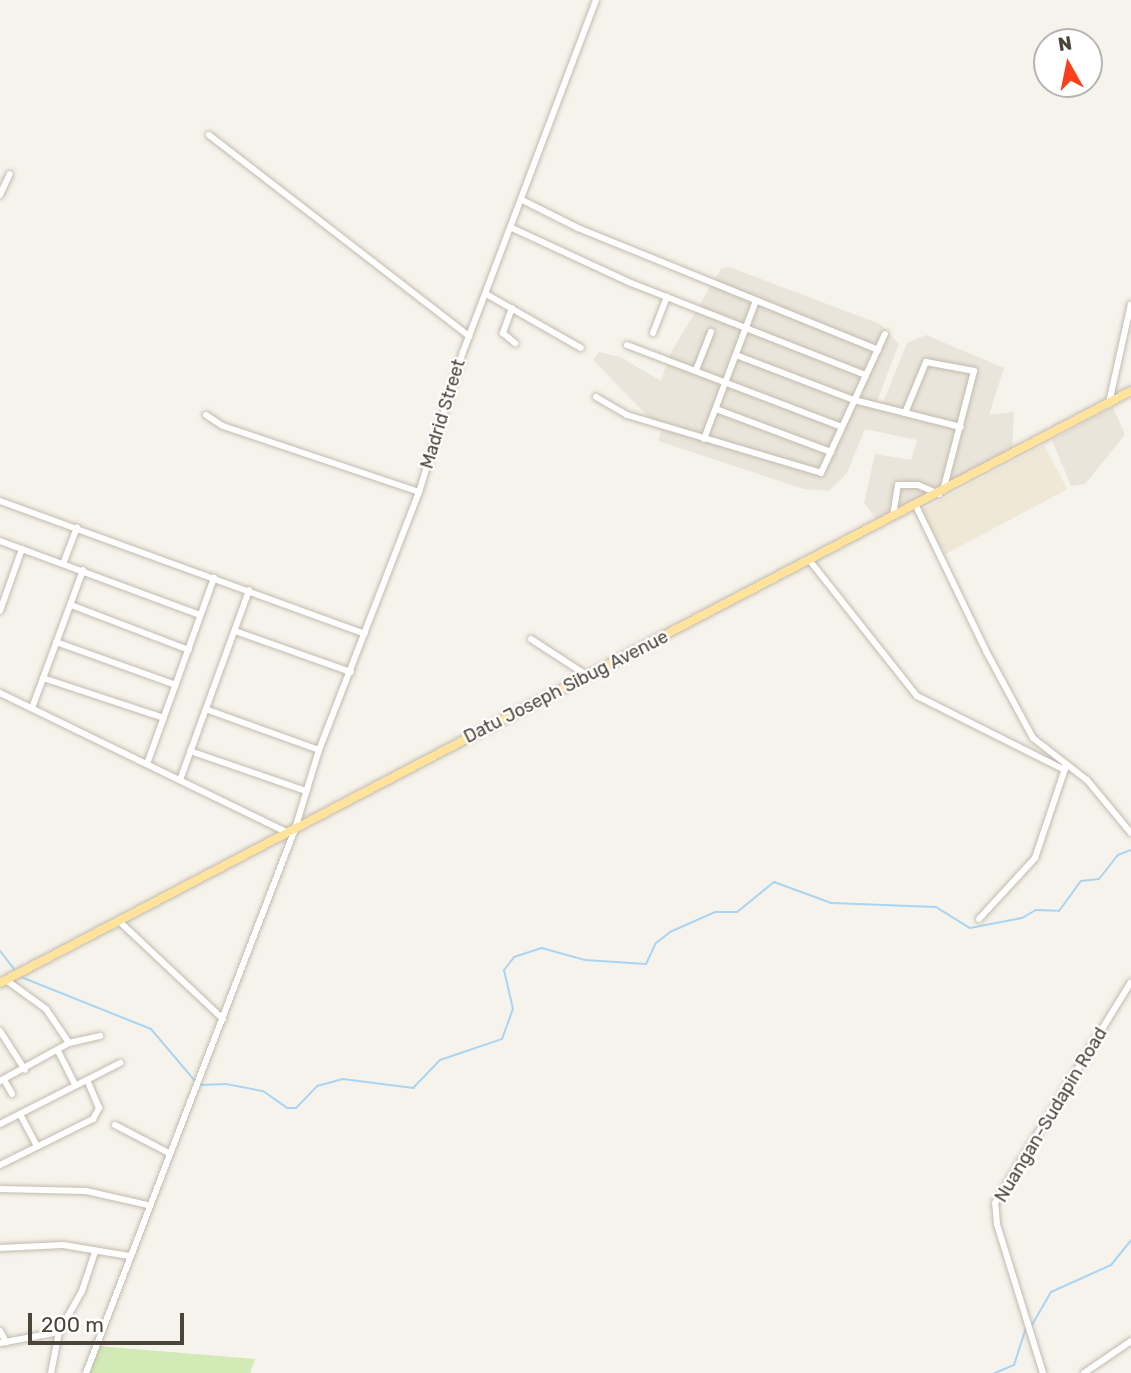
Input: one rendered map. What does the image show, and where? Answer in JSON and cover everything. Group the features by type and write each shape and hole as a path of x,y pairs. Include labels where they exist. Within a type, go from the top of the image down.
{"main road":[{"name":"Datu Joseph Sibug Avenue","path":"3,981 941,494 1131,391"}],"street":[{"name":"Madrid Street","path":"86,1373 223,1019 319,750 419,492 469,337 596,0"},
{"path":"209,135 469,337"},
{"path":"0,195 10,174"},
{"path":"522,200 755,301 878,350"},
{"path":"512,228 667,297 866,375"},
{"path":"486,294 582,348"},
{"path":"653,332 667,297"},
{"path":"704,439 755,301"},
{"path":"1109,403 1131,304"},
{"path":"512,308 503,333 515,343"},
{"path":"696,370 711,332"},
{"path":"596,397 627,415 816,474 824,471 842,426 886,334"},
{"path":"627,345 842,426"},
{"path":"736,355 854,400 961,427"},
{"path":"893,518 898,485 918,485 941,494 975,373 970,369 926,362 905,413"},
{"path":"716,409 831,452"},
{"path":"206,415 223,426 419,492"},
{"path":"0,500 365,634"},
{"path":"916,506 1022,720 1039,745 1066,767"},
{"path":"63,564 78,528"},
{"path":"0,541 200,615"},
{"path":"0,611 22,549"},
{"path":"810,561 917,696 1087,779 1131,833"},
{"path":"32,708 83,570"},
{"path":"147,764 214,578"},
{"path":"180,780 208,710 249,590"},
{"path":"71,605 189,650"},
{"path":"235,631 351,672"},
{"path":"531,639 588,676"},
{"path":"56,642 176,685"},
{"path":"43,678 163,718"},
{"path":"0,693 291,831"},
{"path":"208,710 319,750"},
{"path":"190,751 306,791"},
{"path":"979,919 1035,858 1066,767"},
{"path":"119,921 223,1019"},
{"path":"3,981 46,1009 69,1043"},
{"name":"Nuangan-Sudapin Road","path":"1043,1373 997,1224 996,1203 1131,982"},
{"path":"0,1031 25,1070"},
{"path":"12,1094 2,1081 69,1043 100,1036"},
{"path":"58,1051 75,1085"},
{"path":"0,1124 120,1063"},
{"path":"0,1166 96,1116 99,1108 87,1080"},
{"path":"20,1114 37,1146"},
{"path":"115,1125 169,1153"},
{"path":"0,1189 86,1191 149,1205"},
{"path":"0,1248 63,1245 130,1256"},
{"path":"51,1373 59,1332 82,1291 95,1252"},
{"path":"0,1331 3,1343 59,1332"},
{"path":"1084,1373 1131,1341"}],"shaded area":[{"path":"729,267 880,324 899,344 877,401 883,403 907,343 926,335 1004,368 989,415 1014,412 1012,450 878,521 864,503 875,454 911,460 917,440 865,429 847,473 829,491 804,489 658,441 661,430 593,360 599,352 620,357 661,381 670,354 721,269"},
{"path":"1113,407 1125,435 1085,484 1071,486 1052,440"},
{"path":"1044,445 1067,489 945,554 921,510"}],"green space":[{"path":"98,1346 255,1359 250,1373 89,1373"}],"waterway":[{"path":"200,1085 226,1084 263,1091 287,1108 296,1108 317,1086 343,1079 413,1088 440,1060 502,1039 513,1009 504,970 514,957 542,948 585,960 646,964 656,943 670,932 715,912 737,912 774,882 831,903 936,907 970,928 1022,918 1036,910 1059,911 1081,881 1099,879 1118,855 1131,850"},
{"path":"0,951 14,969"},
{"path":"21,977 151,1029 195,1081"},
{"path":"1032,1325 1051,1292 1111,1265 1131,1240"},
{"path":"995,1373 1014,1365 1026,1328"}]}
